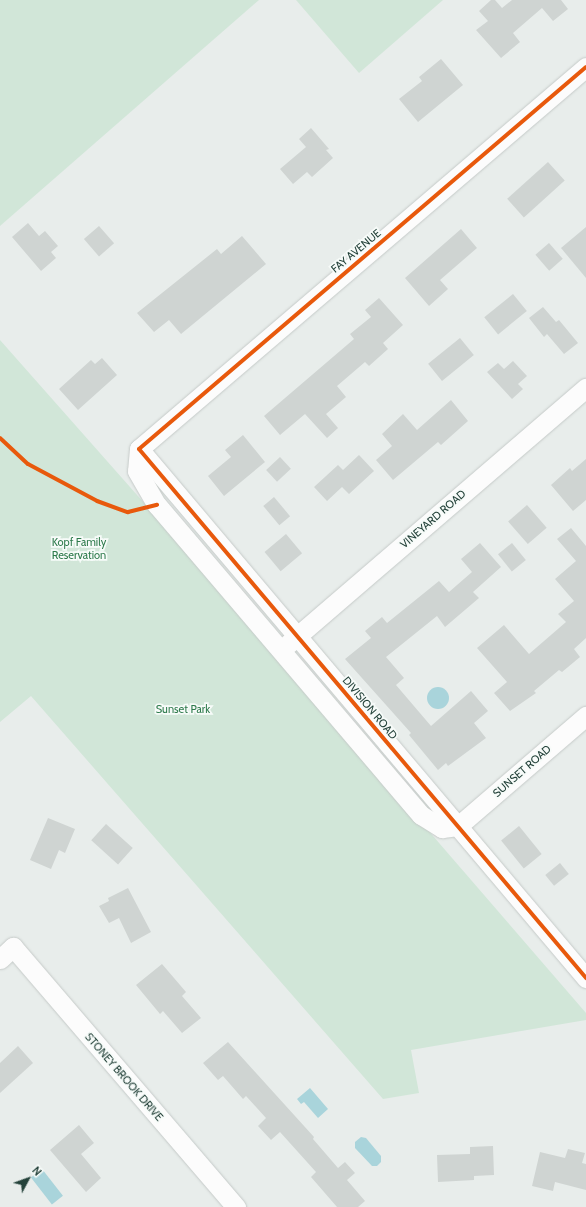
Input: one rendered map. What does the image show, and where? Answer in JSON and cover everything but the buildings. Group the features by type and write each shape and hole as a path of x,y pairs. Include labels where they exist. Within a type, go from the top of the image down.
{"street":[{"name":"FAY AVENUE","path":"139,449 586,67"},
{"name":"VINEYARD ROAD","path":"280,650 586,388"},
{"name":"DIVISION ROAD","path":"139,449 586,978"},
{"path":"139,449 137,471 157,505 421,815 442,828 458,826"},
{"name":"SUNSET ROAD","path":"458,826 586,716"},
{"name":"STONEY BROOK DRIVE","path":"6,953 236,1207"}],"green space":[{"path":"0,0 259,0 0,226"},
{"path":"296,0 443,0 359,73"},
{"name":"Sunset Park","path":"0,340 191,556 586,1013 586,1020 411,1050 419,1093 383,1099 31,696 0,722"}],"water":[{"path":"438,687 442,688 448,694 448,702 442,708 438,709 434,708 428,702 427,698 428,694 434,688"},
{"path":"310,1088 328,1109 318,1118 304,1102 301,1104 297,1099"},
{"path":"361,1137 366,1138 381,1156 381,1162 377,1166 372,1166 355,1148 355,1142"},
{"path":"42,1169 63,1196 52,1204 31,1178"}],"cycle path":[{"path":"586,67 139,449 586,978"},
{"path":"0,438 28,464 97,501 128,512 157,505"}],"park label":[{"name":"Kopf Family Reservation","path":"79,549"}]}
